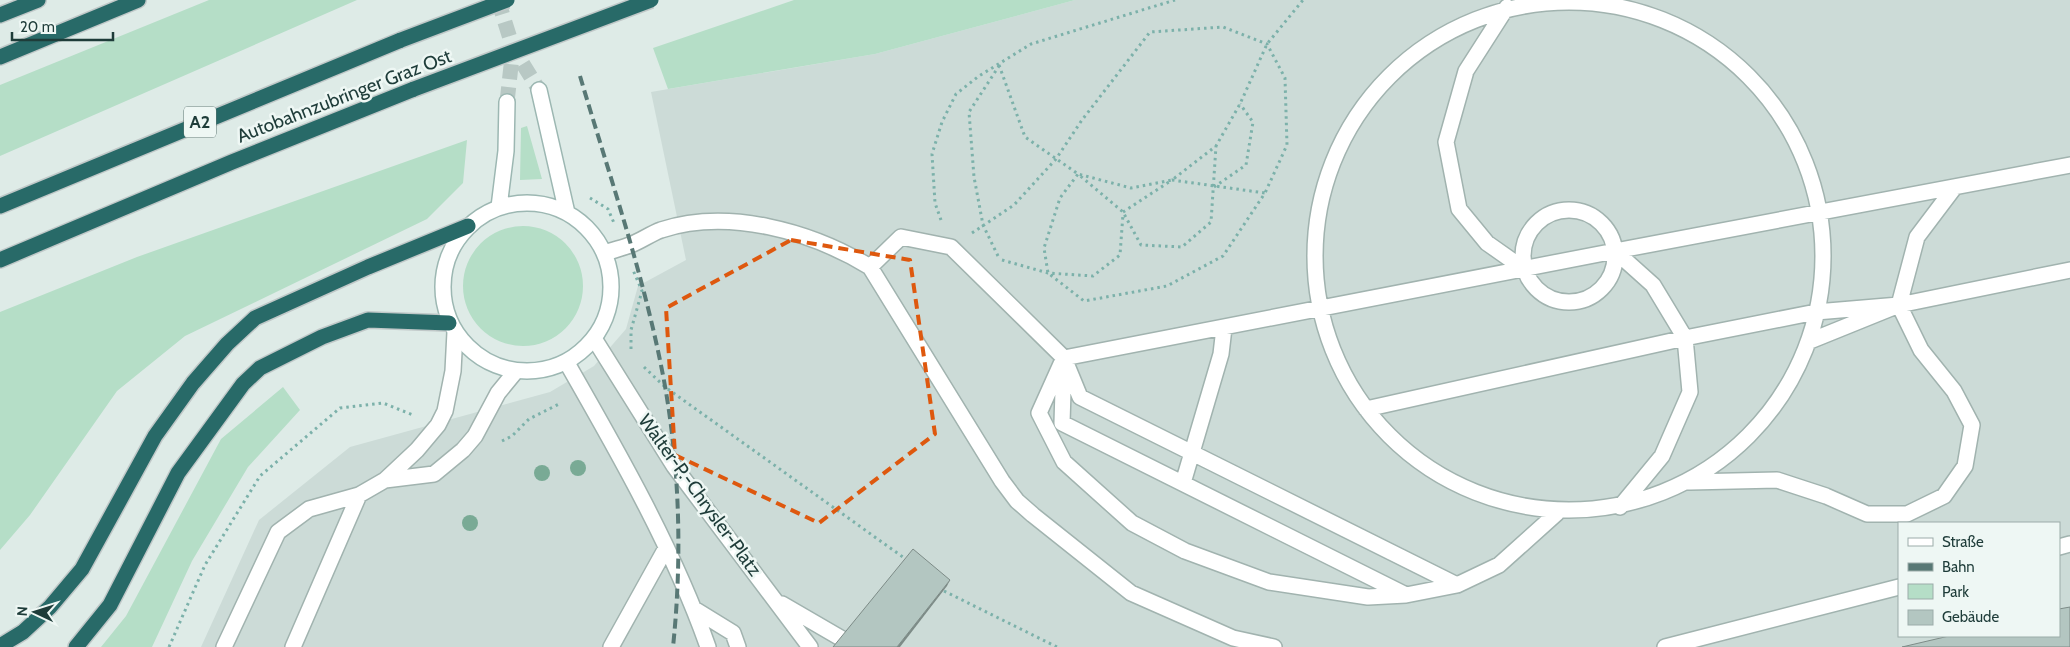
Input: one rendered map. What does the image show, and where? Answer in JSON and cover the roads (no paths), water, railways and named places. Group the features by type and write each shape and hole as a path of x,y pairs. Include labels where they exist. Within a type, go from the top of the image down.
{"highway":[{"path":"0,15 38,0"},
{"path":"0,57 138,0"},
{"name":"Autobahnzubringer Graz Ost","path":"0,206 401,40 507,0"},
{"name":"Autobahnzubringer Graz Ost","path":"0,260 232,162 414,89 651,0"},
{"path":"0,646 23,632 50,607 82,569 155,436 193,383 227,344 248,324 255,318 368,267 468,226"},
{"path":"76,647 110,605 178,473 244,384 260,368 322,337 368,320 452,328"}],"main road":[{"path":"1596,0 1674,22 1743,68 1793,134 1820,212 1824,277 1810,341 1782,398 1742,446 1690,482 1619,508 1557,513 1475,496 1403,452 1349,388 1318,310 1314,232 1333,155 1375,88 1390,75 1435,37 1507,7 1596,0"},
{"path":"1507,7 1466,71 1446,142 1459,209 1487,243 1524,269"},
{"path":"539,90 567,213"},
{"path":"499,207 506,151 507,102"},
{"path":"1064,358 2070,165"},
{"path":"1690,482 1777,480 1826,496 1867,514 1907,514 1944,496 1965,466 1972,426 1954,391 1921,350 1899,305 1917,237 1954,188"},
{"path":"516,203 534,203 556,208 567,213 576,218 592,234 605,253 610,283 610,302 603,326 595,340 567,363 539,372 516,371 498,367 482,358 464,344 452,328 443,306 442,288 450,253 468,226 482,215 499,207 516,203"},
{"path":"1575,210 1589,214 1602,223 1610,236 1615,251 1611,273 1599,292 1586,300 1571,303 1556,301 1542,294 1531,283 1524,269 1523,254 1526,239 1534,226 1546,216 1560,211 1575,210"},
{"path":"605,253 630,245 661,230 697,223 733,222 761,224 846,252 870,266 1002,480 1017,500 1131,593 1233,638 1274,647"},
{"path":"870,266 901,237 951,247 1064,358 1080,397 1457,585"},
{"path":"1615,251 1653,285 1685,338 1690,392 1662,456 1619,508"},
{"path":"1366,409 1685,338 1816,312 1899,305 2070,270"},
{"path":"1810,341 1899,305"},
{"path":"224,647 278,532 309,509 359,496 385,480 417,450 438,424 445,411 453,371 452,328"},
{"path":"1183,483 1221,354 1224,328"},
{"name":"Walter-P.-Chrysler-Platz","path":"595,340 674,466 810,647"},
{"path":"1064,358 1062,422 1406,594"},
{"path":"1064,358 1039,413 1064,462 1132,523 1186,551 1269,582 1368,597 1406,594 1457,585 1499,565 1557,513"},
{"path":"567,363 593,408 666,548 694,609 708,647"},
{"path":"385,480 434,474 463,450 475,436 498,393 516,371"},
{"path":"293,647 359,496"},
{"path":"611,647 666,548"},
{"path":"1665,647 1898,587"},
{"path":"778,602 844,640"},
{"path":"694,609 733,633 738,647"}],"tunnel":[{"path":"498,0 513,48 539,90"},
{"path":"507,102 513,48"}],"railway":[{"path":"580,76 638,269 665,386 674,451 678,516 678,582 673,647"}]}
